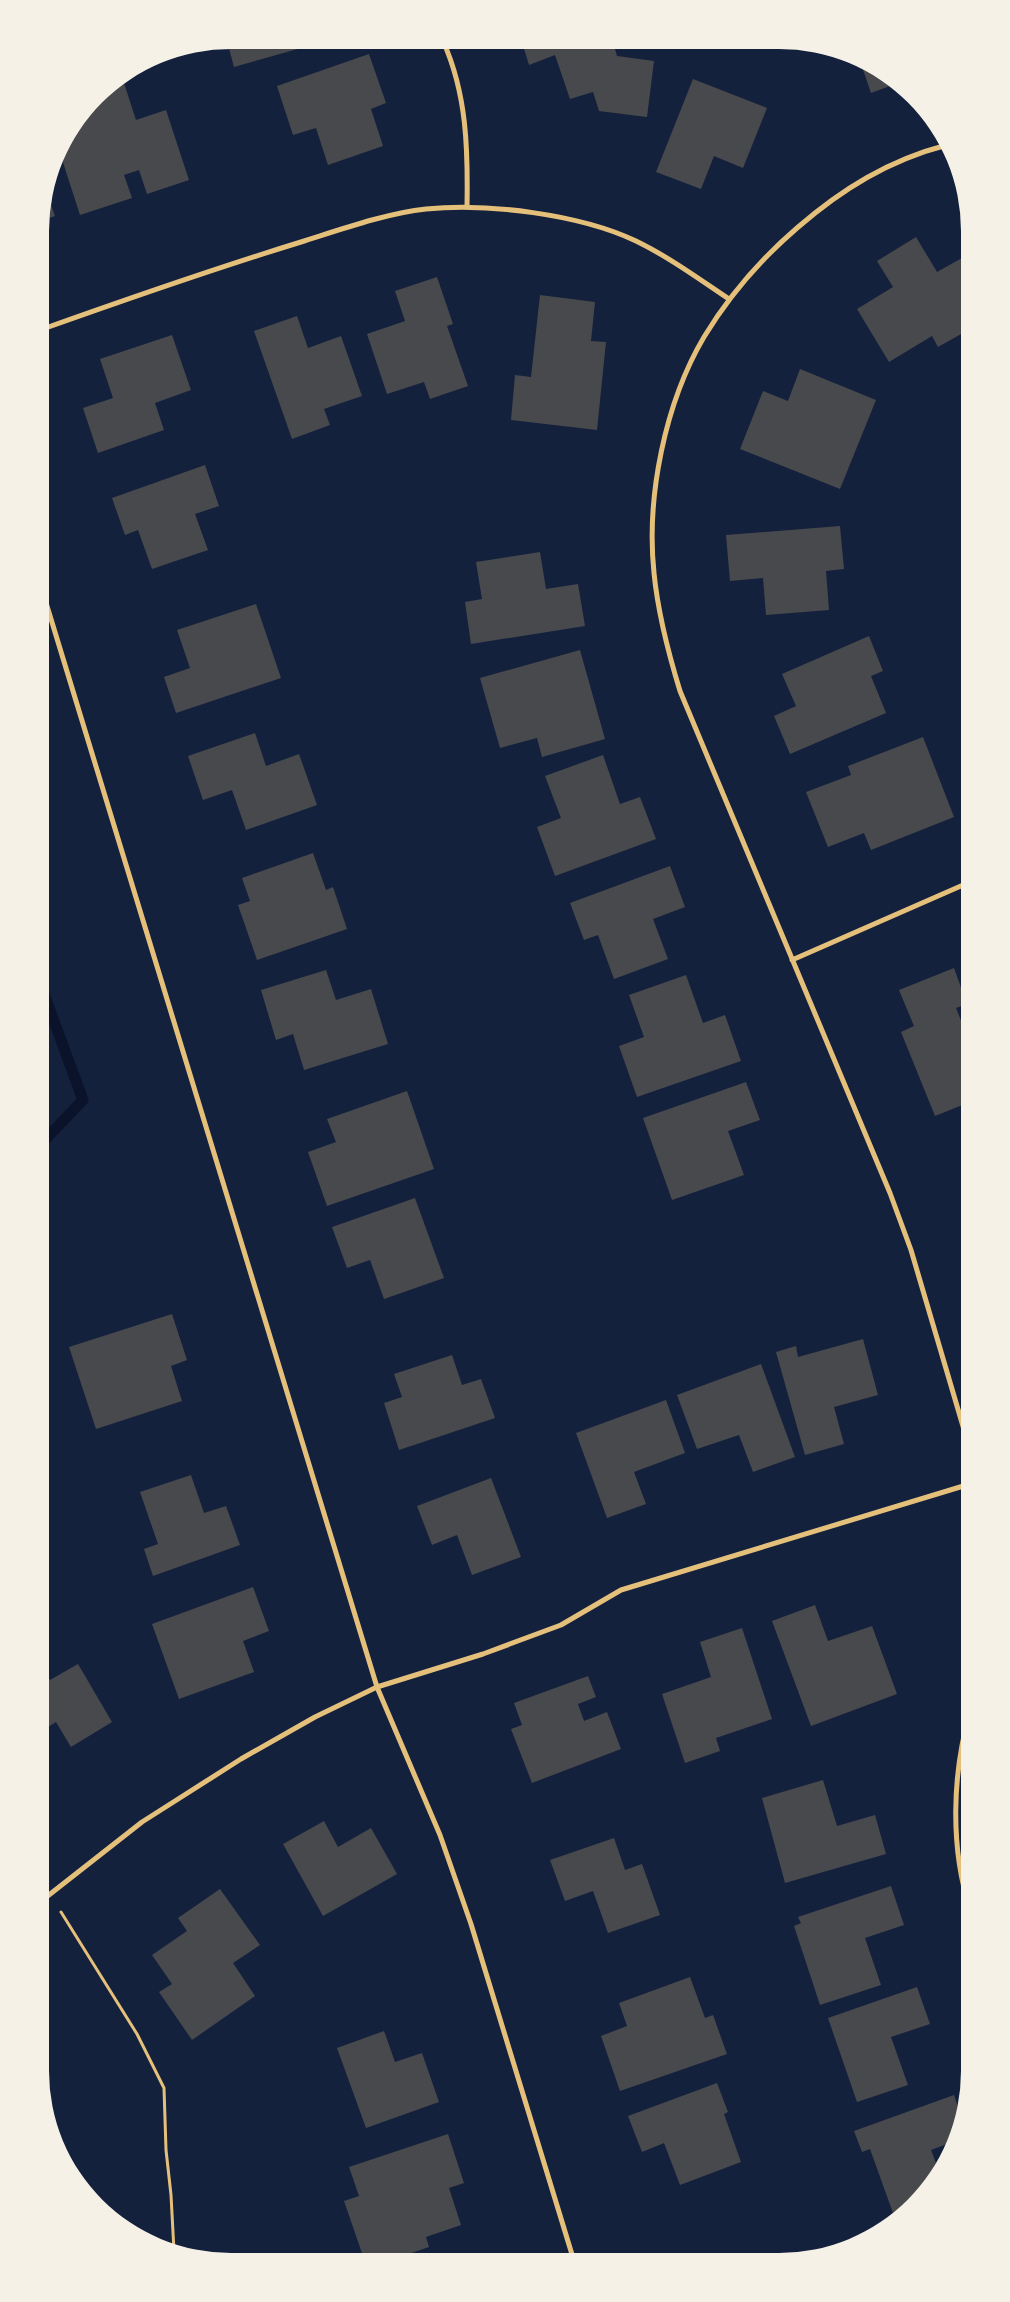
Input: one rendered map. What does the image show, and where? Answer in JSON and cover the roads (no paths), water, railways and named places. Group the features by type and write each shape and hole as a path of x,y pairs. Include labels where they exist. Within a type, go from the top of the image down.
{"street":[{"path":"447,49 452,61 464,107 468,155 467,207"},
{"path":"940,147 880,169 827,202 771,250 729,299 704,338 681,387 664,440 654,502 654,573 664,640 680,691 906,1236 961,1420"},
{"path":"49,327 219,267 359,224 424,209 467,207 526,211 589,225 636,241 684,268 729,299"},
{"path":"49,612 377,1687 440,1835 472,1924 572,2253"},
{"path":"792,960 961,886"},
{"path":"49,1895 142,1822 216,1774 315,1718 377,1687 482,1654 561,1625 621,1590 961,1487"},
{"path":"961,1760 958,1776 956,1821 961,1871"}],"waterway":[{"path":"49,1007 83,1100 49,1136"}]}
